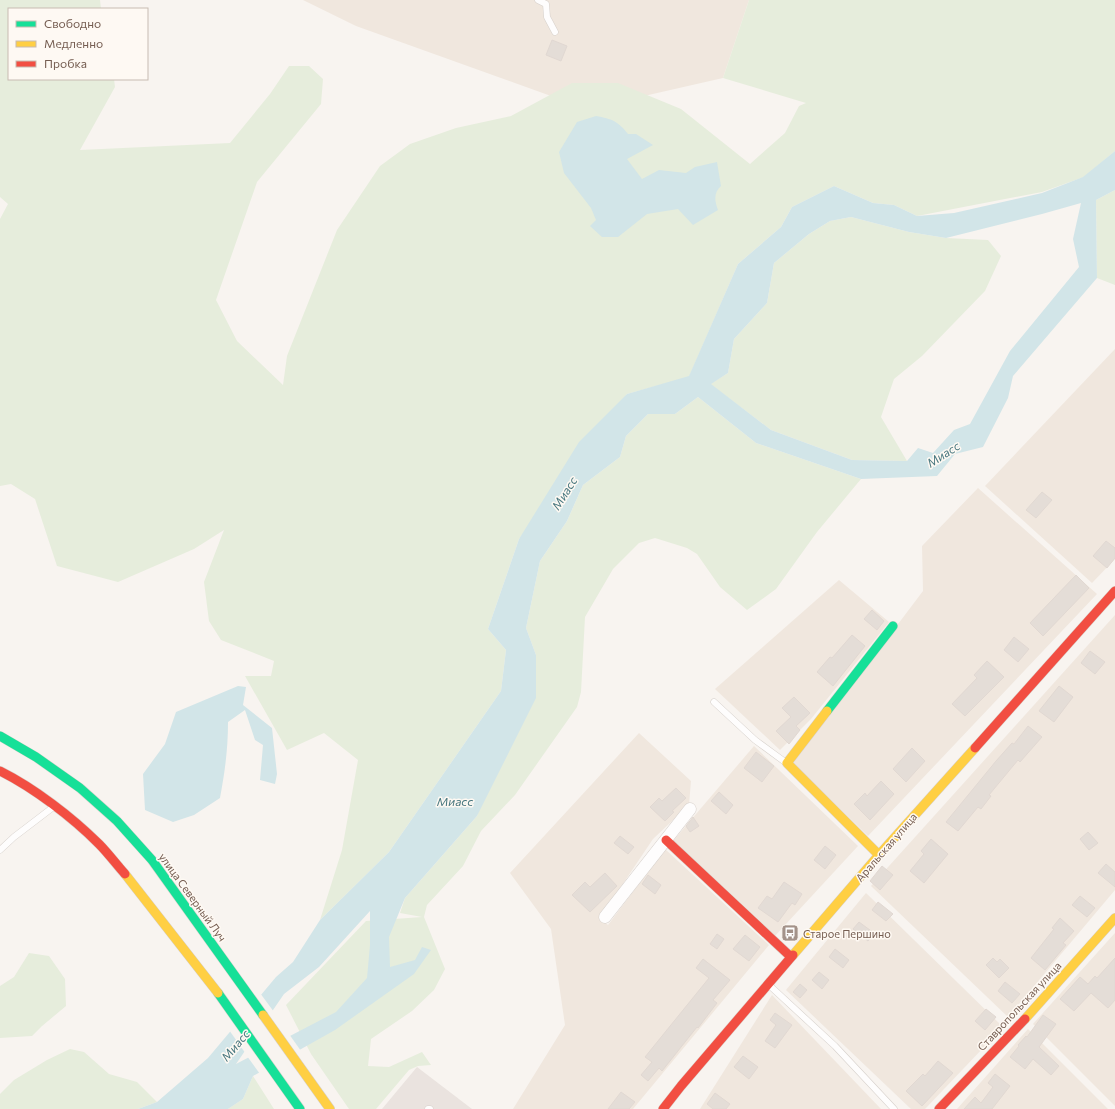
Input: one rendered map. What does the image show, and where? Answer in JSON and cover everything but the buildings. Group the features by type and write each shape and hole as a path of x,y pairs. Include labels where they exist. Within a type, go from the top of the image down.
{"street":[{"name":"Аральская улица","path":"663,1109 879,855 1115,591"},
{"path":"879,855 787,763 894,626"},
{"name":"улица Северный Луч","path":"0,736 36,757 74,784 116,821 152,860 330,1109"},
{"path":"0,771 12,777 55,806 99,844 137,888 208,978 300,1108"},
{"path":"605,917 690,809"},
{"path":"666,840 792,957"},
{"name":"Ставропольская улица","path":"939,1109 1014,1031 1115,918"}],"lane":[{"path":"538,0 546,4 547,17 556,32"},
{"path":"714,702 755,740 787,763"},
{"path":"0,850 14,837 55,806"},
{"path":"768,984 835,1046 894,1109"}],"shaded area":[{"path":"303,0 749,0 723,78 587,109 356,26"},
{"path":"1115,349 1115,559 1092,583 985,486"},
{"path":"978,488 1097,594 868,836 793,763 923,591 922,546"},
{"path":"839,580 889,622 811,719 780,750 715,689"},
{"path":"1115,615 1115,890 1008,1017 871,886"},
{"path":"639,733 691,781 689,805 653,839 600,918 608,925 665,849 769,945 633,1109 513,1109 565,1025 551,929 510,873"},
{"path":"754,746 858,846 774,937 673,841"},
{"path":"866,893 1003,1027 925,1109 911,1109 786,990"},
{"path":"1115,933 1115,1106 1033,1024"},
{"path":"772,995 881,1109 700,1109"},
{"path":"1028,1029 1108,1109 957,1109"},
{"path":"417,1067 472,1109 382,1109"}],"green space":[{"path":"0,0 100,0 101,8 8,8 8,80 114,80 115,87 80,150 230,143 270,94 289,66 309,66 323,79 321,104 257,182 216,300 237,341 283,385 287,356 337,230 380,166 410,144 456,128 511,116 572,83 618,83 681,109 750,164 785,133 799,106 806,103 723,78 749,0 1115,0 1115,151 1084,177 1042,192 917,216 894,205 873,203 834,186 792,207 781,227 738,264 689,377 627,394 519,539 488,629 506,650 501,691 389,852 320,920 342,850 358,760 324,733 287,750 245,676 271,676 274,661 221,640 209,621 204,582 224,530 194,549 118,582 57,566 35,499 11,484 0,486 0,219 8,204 0,197"},
{"path":"1115,190 1115,285 1097,278 1096,200"},
{"path":"851,217 909,232 946,238 988,240 1001,256 985,291 922,356 894,379 881,417 907,461 852,460 771,430 710,384 728,373 734,339 767,303 774,263 809,234 830,221"},
{"path":"698,397 756,443 861,479 817,532 776,589 747,610 720,587 697,554 687,548 655,538 639,543 613,569 585,617 581,692 577,707 515,795 481,831 463,866 427,905 424,917 445,969 434,990 412,1011 371,1039 368,1066 389,1067 422,1052 431,1065 418,1066 409,1070 376,1109 349,1109 311,1054 286,1005 366,921 422,917 400,913 405,898 477,816 536,655 526,628 540,561 567,521 583,485 620,457 626,436 648,414 675,414"},
{"path":"29,953 49,956 65,979 66,1006 32,1036 0,1038 0,986 14,977"},
{"path":"70,1049 84,1052 109,1074 137,1082 157,1102 138,1109 0,1109 0,1094 14,1080 47,1060"},
{"path":"253,1076 274,1109 228,1109 243,1099"}],"water":[{"path":"596,116 614,121 628,134 636,134 653,145 627,159 642,179 659,170 686,173 695,167 717,162 721,186 716,195 718,210 693,225 678,209 647,214 618,237 602,237 590,226 596,220 591,208 564,173 559,152 577,122"},
{"name":"Миасс","path":"1115,151 1115,190 1096,200 1097,278 1013,376 1008,398 983,447 955,454 937,476 861,479 756,443 698,397 675,414 648,414 626,436 620,457 583,485 567,521 540,561 526,628 536,655 536,698 477,816 405,898 389,937 390,967 415,960 422,947 431,950 414,974 335,1030 253,1076 243,1099 228,1109 138,1109 157,1102 208,1058 276,977 293,962 320,920 389,852 501,691 506,650 488,629 519,539 579,442 627,394 689,376 738,264 781,227 792,207 834,186 873,203 894,205 917,216 954,213 1042,193 1083,177","holes":["1081,203 1073,239 1079,267 1010,351 970,424 954,430 933,453 918,448 907,461 852,460 771,430 711,384 728,373 734,339 767,303 774,263 809,234 830,221 851,217 909,232 946,238","370,911 370,945 367,978 336,1012 236,1064 284,994 319,967"]},
{"path":"238,686 246,687 243,705 272,728 277,774 275,784 260,780 263,745 255,740 245,710 228,722 226,760 220,798 194,815 173,822 145,810 143,774 165,744 176,712"}],"pier":[{"path":"260,993 274,1012 246,1054 229,1030"},
{"path":"289,1034 301,1051 260,1074 247,1056"}],"traffic: fast":[{"path":"827,711 893,626"},
{"path":"0,736 36,757 80,788 117,821 152,860 263,1015"},
{"path":"218,993 300,1109"}],"traffic: slow":[{"path":"827,711 787,763 879,855"},
{"path":"793,955 879,855 975,748"},
{"path":"125,874 218,993"},
{"path":"1025,1019 1115,918"},
{"path":"263,1015 330,1109"}],"traffic: jam":[{"path":"975,748 1115,591"},
{"path":"0,771 39,794 65,814 99,844 125,874"},
{"path":"666,840 791,957"},
{"path":"663,1109 793,955"},
{"path":"939,1109 1025,1019"}],"place":[{"name":"Старое Першино","path":"790,933"}]}
